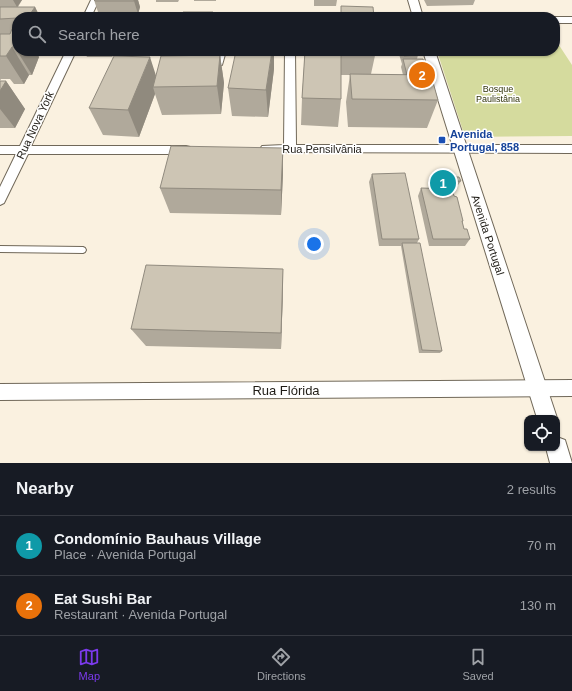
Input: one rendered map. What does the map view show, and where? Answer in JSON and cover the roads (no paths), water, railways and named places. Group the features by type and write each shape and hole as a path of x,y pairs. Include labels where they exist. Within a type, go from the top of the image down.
{"street":[{"path":"89,12 95,0"},
{"path":"413,0 417,12"},
{"path":"560,20 572,20"},
{"name":"Rua Nova York","path":"0,200 69,56"},
{"path":"198,63 219,63 220,56"},
{"path":"290,56 290,149"},
{"name":"Avenida Portugal","path":"430,56 438,97 460,149 546,415"},
{"name":"Rua Pensilvânia","path":"251,149 572,149"},
{"path":"0,150 196,150"},
{"name":"Rua Flórida","path":"0,392 572,388"},
{"path":"558,451 562,463"}],"lane":[{"path":"0,249 83,250"}],"place":[{"name":"Eat Sushi Bar","path":"422,75"},
{"name":"Avenida Portugal, 858","path":"442,140"},
{"name":"Condomínio Bauhaus Village","path":"443,183"}],"park label":[{"name":"Bosque Paulistânia","path":"498,94"}]}
